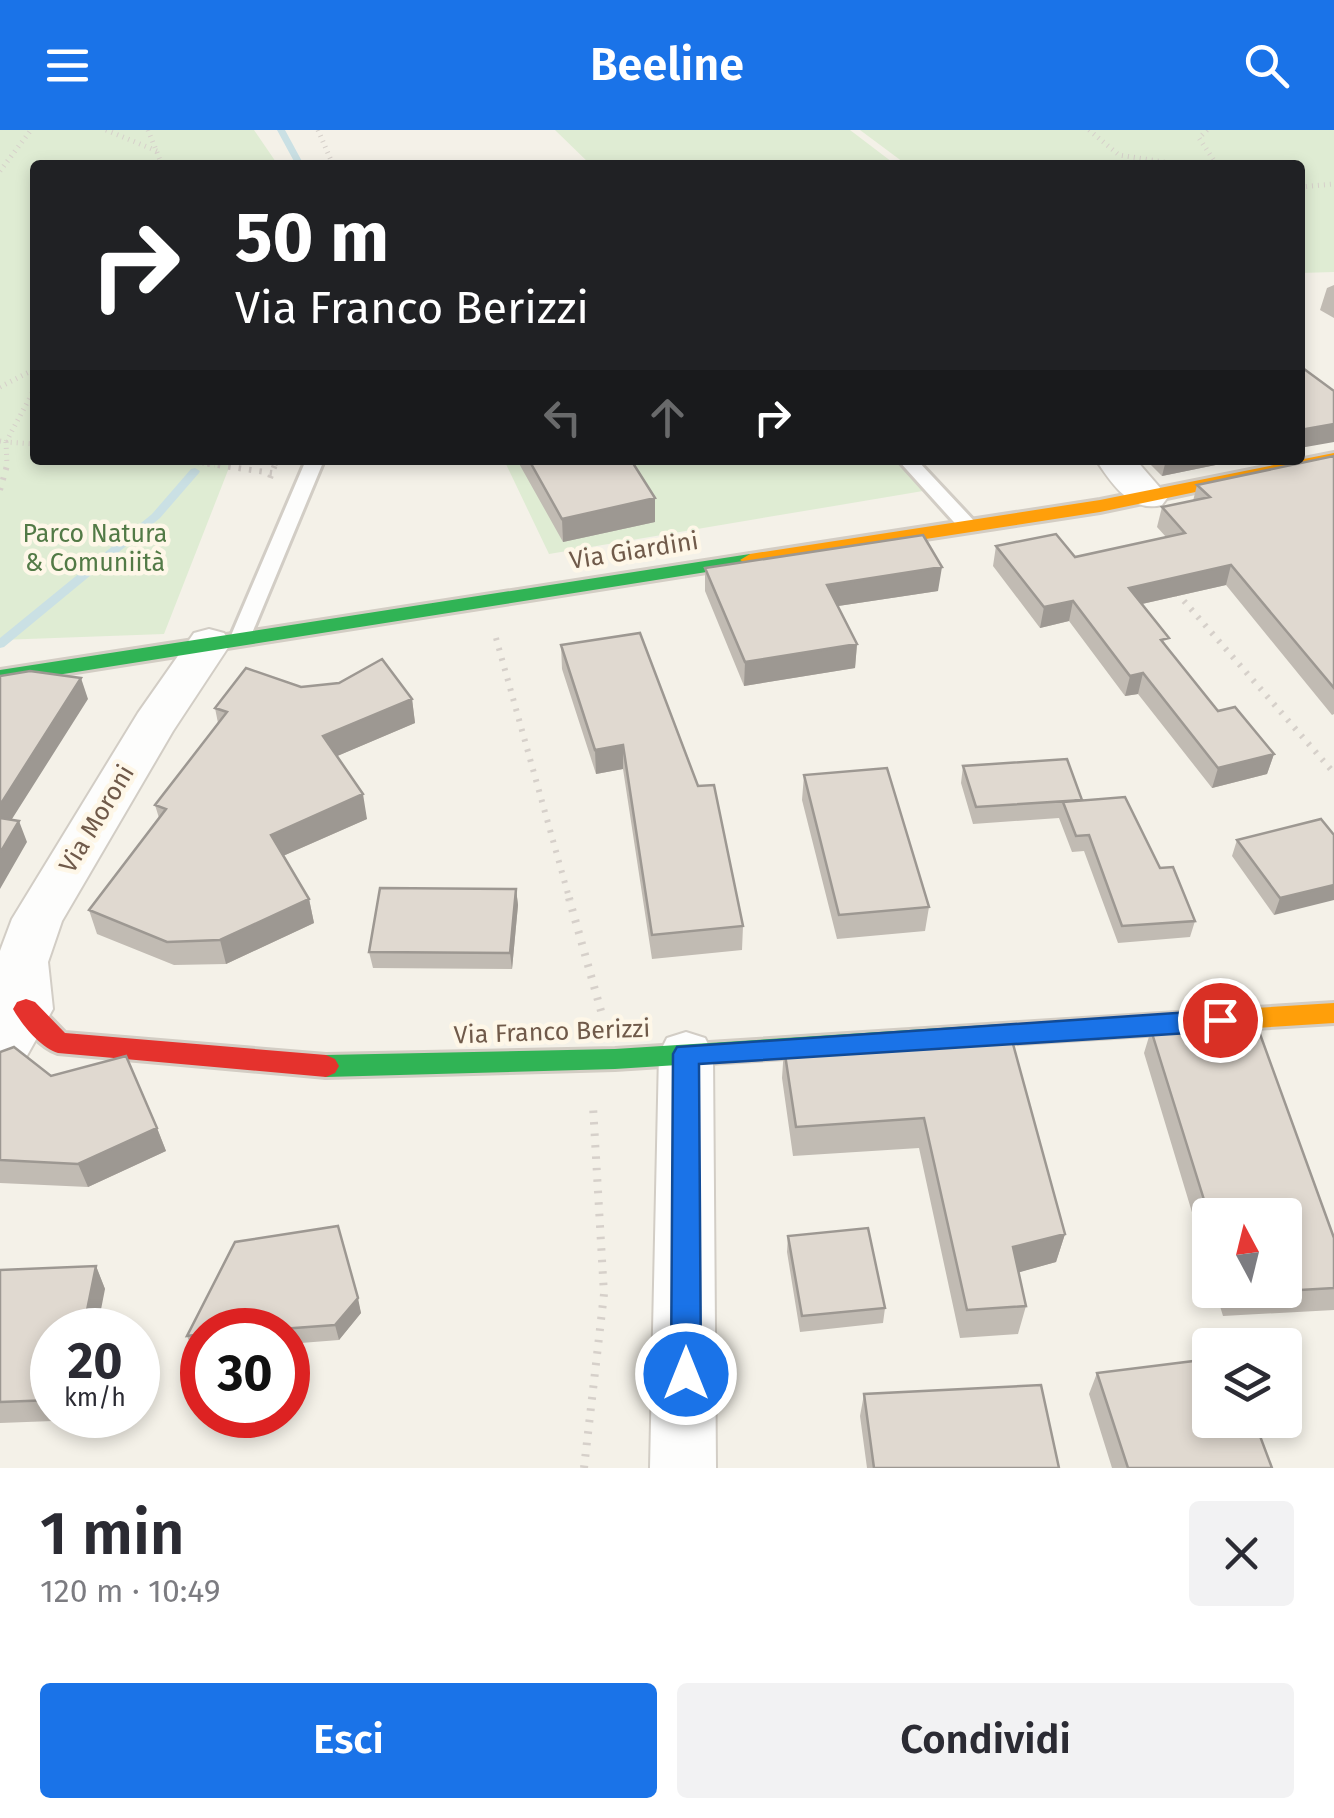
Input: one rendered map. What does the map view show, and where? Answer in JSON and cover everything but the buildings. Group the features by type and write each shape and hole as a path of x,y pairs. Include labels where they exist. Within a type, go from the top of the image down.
{"street":[{"name":"Via Giardini","path":"0,676 969,527 1330,464"},
{"path":"1119,465 1148,497"},
{"name":"Via Moroni","path":"13,1031 22,962 38,920 154,724 224,640"},
{"name":"Via Franco Berizzi","path":"13,1031 58,1043 302,1067 614,1059 1334,1014"},
{"path":"684,1468 686,1054"}],"lane":[{"path":"224,640 312,465"},
{"path":"912,465 969,527"}],"path":[{"path":"0,171 31,130"},
{"path":"106,130 157,151"},
{"path":"148,130 160,160"},
{"path":"318,130 330,160"},
{"path":"1089,130 1119,154 1154,160"},
{"path":"1207,130 1199,138 1214,160"},
{"path":"1305,187 1334,184"},
{"path":"0,386 30,372"},
{"path":"0,490 9,459 3,441 30,396"},
{"path":"3,441 30,444"},
{"path":"215,465 272,473"},
{"path":"1164,578 1334,773"},
{"path":"467,602 470,620 498,640 614,1059"},
{"path":"584,1468 604,1294 590,1059"}],"green space":[{"name":"Parco Natura & Comuniità","path":"0,130 254,130 275,160 30,160 30,465 230,465 164,634 0,640"},
{"path":"555,130 850,130 889,160 586,160"},
{"path":"860,130 1334,130 1334,272 1305,273 1305,160 900,160"},
{"path":"506,465 903,465 923,491 549,554"}],"waterway":[{"path":"281,130 297,160"},
{"path":"0,644 156,516 195,471"}],"traffic: fast":[{"path":"0,677 750,560"},
{"path":"326,1066 615,1059 1019,1033"}],"traffic: slow":[{"path":"1305,464 1334,458"},
{"path":"750,560 1100,506 1300,465"},
{"path":"1019,1033 1334,1013"}],"traffic: jam":[{"path":"26,1009 58,1043 326,1066"}],"route":[{"path":"686,1374 686,1054 1220,1020"}]}
